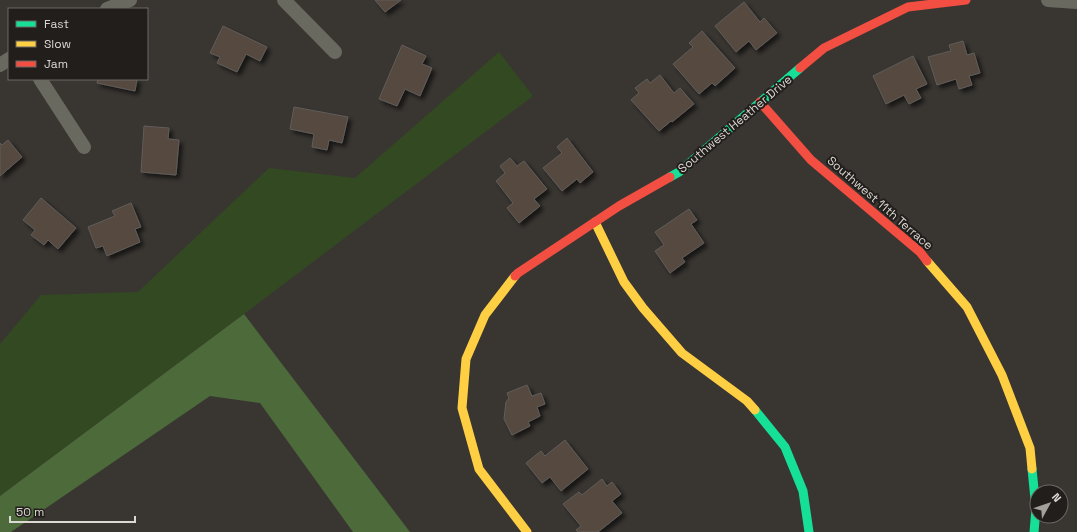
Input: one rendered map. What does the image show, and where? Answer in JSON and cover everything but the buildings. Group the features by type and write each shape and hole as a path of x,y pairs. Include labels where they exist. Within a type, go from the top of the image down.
{"street":[{"path":"110,8 130,0"},
{"path":"284,0 334,52"},
{"name":"Southwest Heather Drive","path":"527,532 479,469 462,408 466,359 485,315 518,273 619,206 679,172 824,48 908,7 966,0"},
{"path":"1048,0 1077,2"},
{"path":"41,80 84,147"},
{"name":"Southwest 11th Terrace","path":"760,102 811,160 920,252 967,307 1002,376 1030,448 1036,509 1034,532"},
{"path":"595,222 624,282 648,313 682,353 747,401 785,447 803,491 809,532"}],"green space":[{"path":"499,52 533,96 0,496 0,344 41,295 138,292 269,168 355,178"},
{"path":"244,314 410,532 353,532 260,403 210,396 11,532 0,532 0,496"}],"traffic: fast":[{"path":"670,177 679,172 800,68"},
{"path":"755,410 785,447 803,491 809,532"},
{"path":"1032,469 1036,509 1034,532"}],"traffic: slow":[{"path":"595,222 624,282 643,308 682,353 747,401 755,410"},
{"path":"927,261 967,307 1002,375 1030,448 1032,469"},
{"path":"515,276 485,315 466,359 462,408 479,469 527,532"}],"traffic: jam":[{"path":"800,68 824,48 908,7 966,0"},
{"path":"760,102 811,160 920,252 927,261"},
{"path":"515,276 619,206 670,177"}]}
